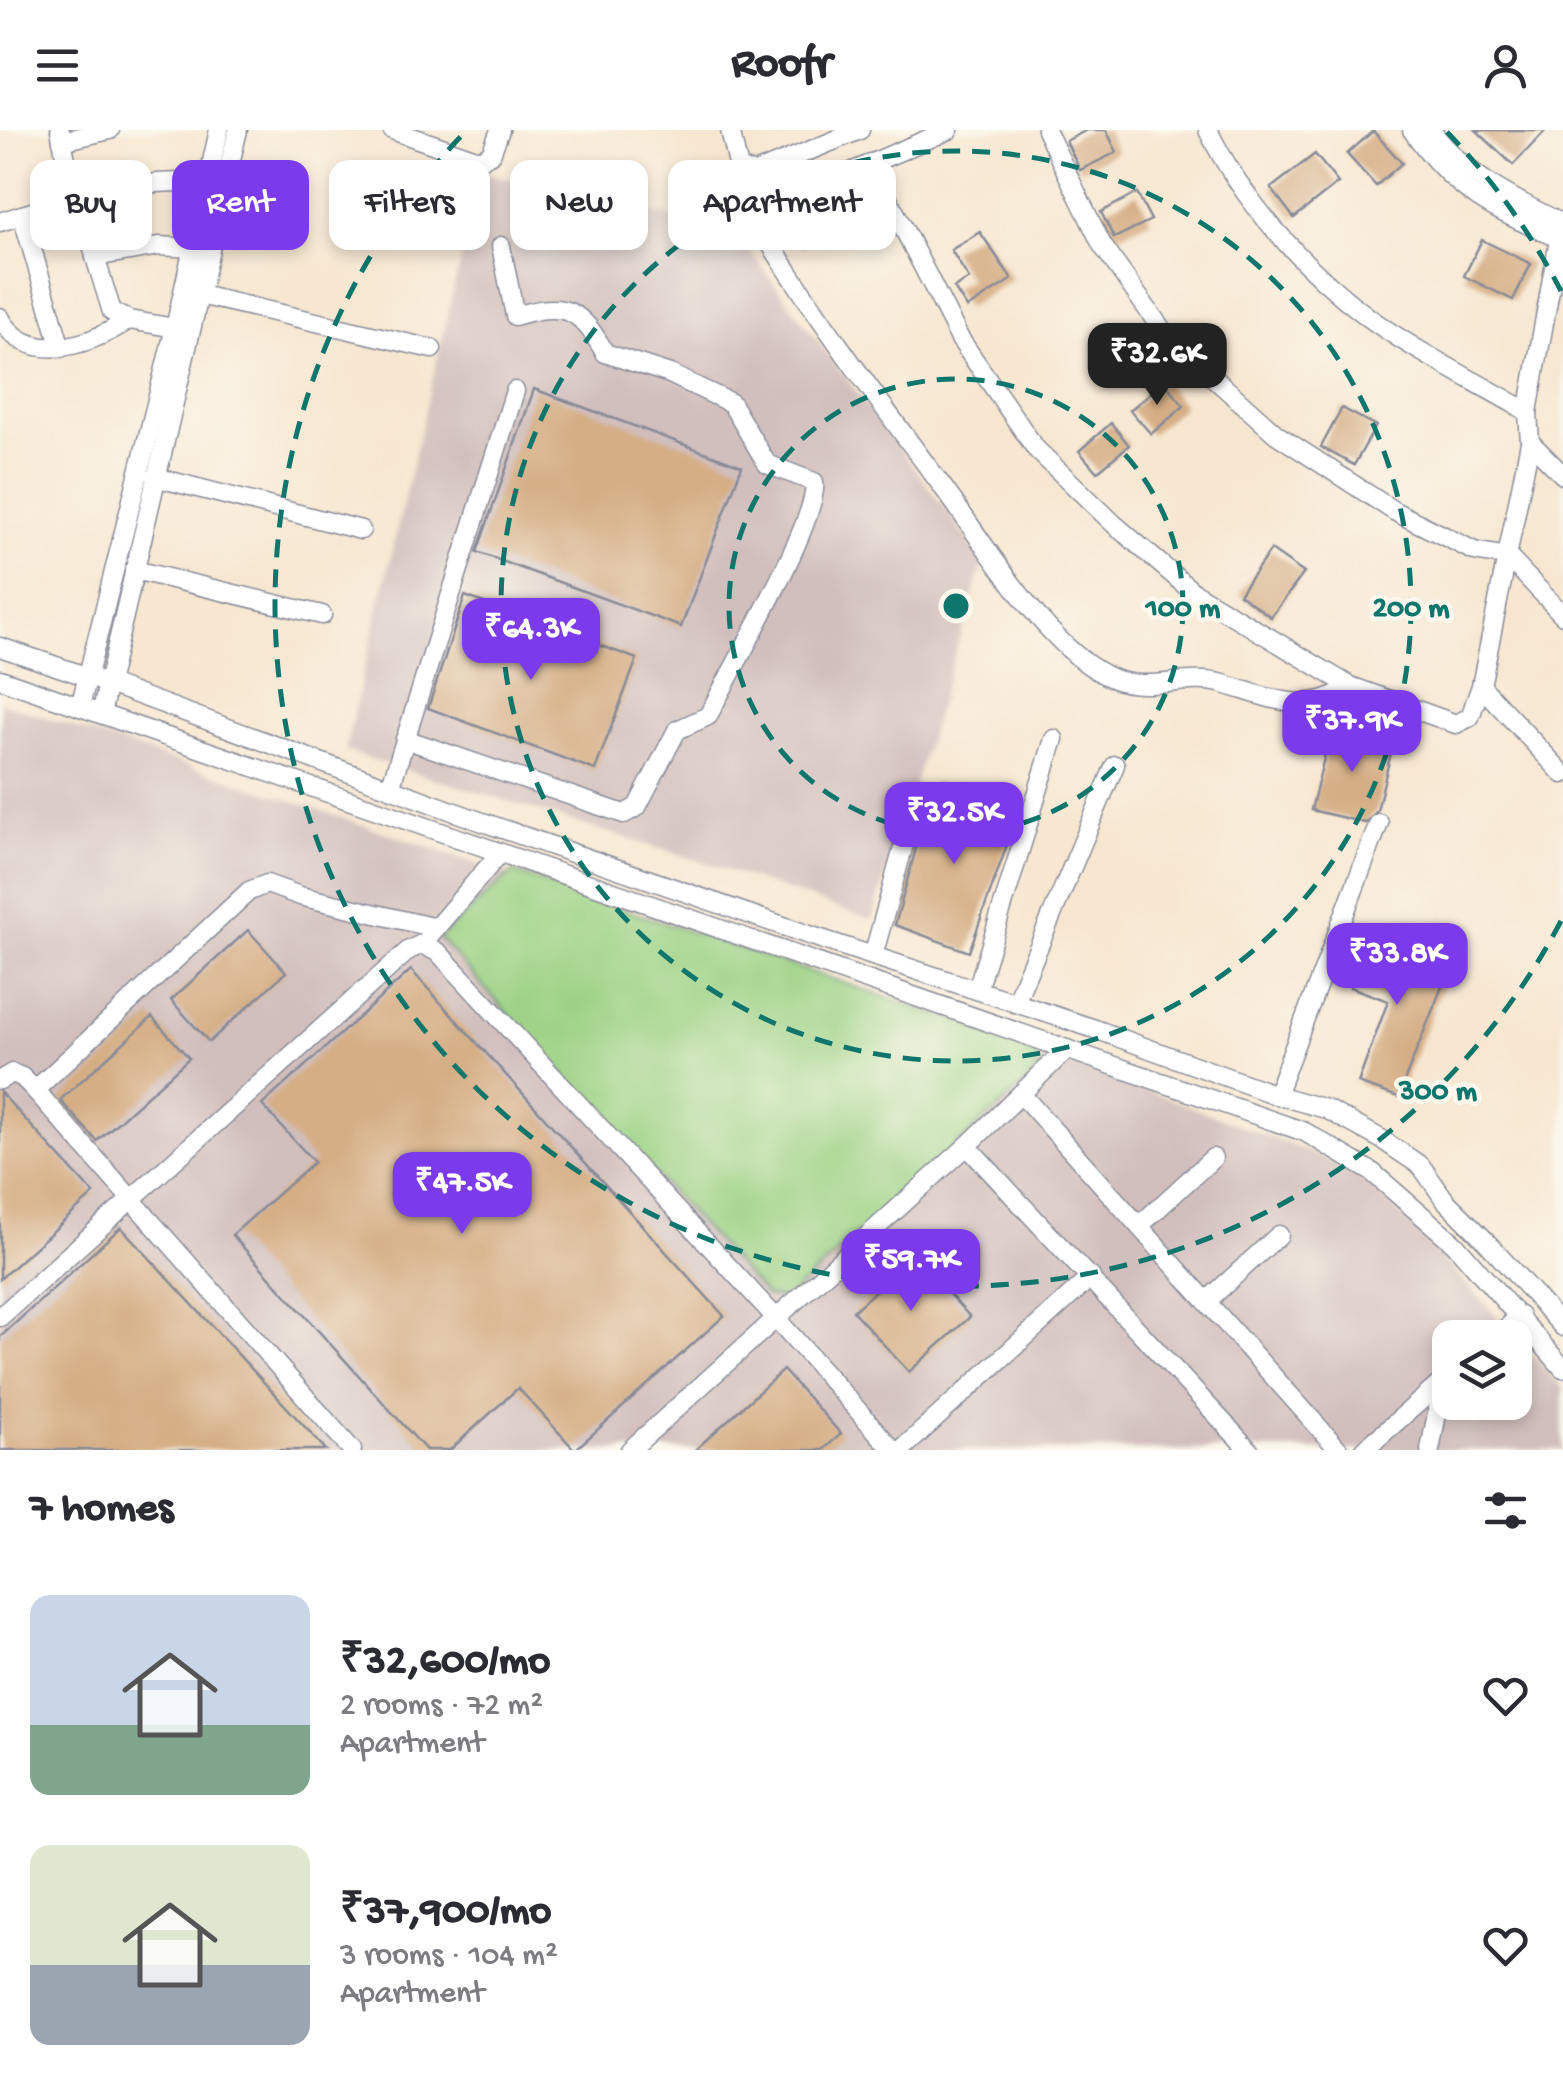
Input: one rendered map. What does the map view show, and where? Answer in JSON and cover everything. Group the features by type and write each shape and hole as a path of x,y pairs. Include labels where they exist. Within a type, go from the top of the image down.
{"street":[{"path":"61,136 110,130"},
{"path":"213,160 220,130"},
{"path":"228,160 238,130"},
{"path":"392,130 480,160 491,154 500,130"},
{"path":"733,131 739,168 755,173 860,130"},
{"path":"879,160 949,130"},
{"path":"1046,130 1102,245 1165,334 1276,434 1394,511 1474,550 1508,558 1563,615"},
{"path":"1208,130 1222,158 1284,241 1368,317 1528,412"},
{"path":"1412,130 1440,168 1477,200 1562,231"},
{"path":"1432,130 1444,148 1470,172 1562,231"},
{"path":"0,222 30,213"},
{"path":"22,215 61,348"},
{"path":"896,215 960,339 1036,449 1114,524 1193,592 1350,686 1456,724 1470,718 1481,686 1530,442 1528,412 1556,297 1562,231"},
{"path":"405,739 624,814 631,813 638,808 676,730 708,716 804,528 816,491 814,482 767,464 731,404 670,374 604,353 588,324 568,311 553,307 515,316 500,246"},
{"path":"95,257 172,247"},
{"path":"93,250 110,309 128,320 175,328"},
{"path":"80,707 193,250"},
{"path":"101,714 200,296 205,250"},
{"path":"774,250 812,312 1022,598 1078,656 1116,680 1214,682 1280,702 1322,702 1350,686"},
{"path":"200,296 432,349"},
{"path":"0,318 22,342 47,349 112,331 128,320"},
{"path":"390,788 515,391"},
{"path":"1530,442 1563,475"},
{"path":"156,477 361,530"},
{"path":"134,570 322,615"},
{"path":"0,647 742,912 873,956 933,967 976,990 1326,1109 1421,1166 1444,1200 1563,1328"},
{"path":"0,680 1305,1132 1372,1172 1455,1244 1563,1368"},
{"path":"1481,686 1563,774"},
{"path":"976,990 1054,739"},
{"path":"1015,1003 1115,764"},
{"path":"873,956 920,787"},
{"path":"1276,1095 1380,823"},
{"path":"0,1317 409,950 422,944 500,852"},
{"path":"35,1090 249,891 267,884 300,896 436,928"},
{"path":"735,934 742,912"},
{"path":"422,944 439,953 776,1317 893,1450"},
{"path":"630,1450 967,1146 1067,1049"},
{"path":"0,1080 12,1073 35,1090 352,1450"},
{"path":"1021,1094 1339,1450"},
{"path":"967,1146 1249,1450"},
{"path":"1139,1226 1213,1158"},
{"path":"1207,1301 1278,1235"},
{"path":"901,1450 1091,1276"},
{"path":"1515,1320 1520,1316"},
{"path":"1364,1450 1432,1391"},
{"path":"1430,1450 1437,1420"}],"shaded area":[{"path":"490,174 510,179 510,250 648,250 648,211 668,216 668,250 749,250 984,560 872,920 700,861 345,751 463,250 490,250"},
{"path":"0,702 1157,1094 1348,1167 1406,1219 1500,1320 1432,1320 1432,1420 1532,1420 1532,1355 1563,1388 1563,1450 0,1450"}],"green space":[{"path":"513,872 1026,1044 1038,1056 1036,1074 786,1299 766,1296 439,938"}],"building":[{"path":"1087,130 1106,130 1117,152 1080,170 1066,141"},
{"path":"1476,130 1546,130 1513,165"},
{"path":"1373,131 1402,163 1376,186 1347,154"},
{"path":"1315,154 1338,183 1294,218 1271,188"},
{"path":"1137,193 1151,220 1114,238 1101,212"},
{"path":"980,232 1012,279 967,308 954,288 969,279 951,250"},
{"path":"1482,240 1531,264 1513,300 1464,276"},
{"path":"1164,382 1184,406 1151,434 1130,410"},
{"path":"534,389 742,466 681,627 477,552"},
{"path":"1342,408 1376,426 1354,465 1321,447"},
{"path":"1111,423 1129,445 1097,472 1079,451"},
{"path":"1271,550 1304,573 1271,617 1239,594"},
{"path":"465,596 637,659 595,770 428,708"},
{"path":"1332,726 1394,740 1377,811 1366,823 1311,810"},
{"path":"934,783 1018,814 969,952 895,925"},
{"path":"248,930 286,972 209,1042 171,1000"},
{"path":"1369,934 1451,964 1398,1097 1358,1083 1388,1001 1350,987"},
{"path":"411,970 724,1316 575,1450 518,1388 450,1450 426,1450 232,1235 314,1162 262,1105"},
{"path":"152,1017 189,1058 97,1141 60,1100"},
{"path":"0,1092 94,1194 0,1279"},
{"path":"121,1227 326,1450 0,1450 0,1337"},
{"path":"914,1256 970,1317 909,1372 853,1311"},
{"path":"783,1370 841,1434 823,1450 695,1450"}]}
